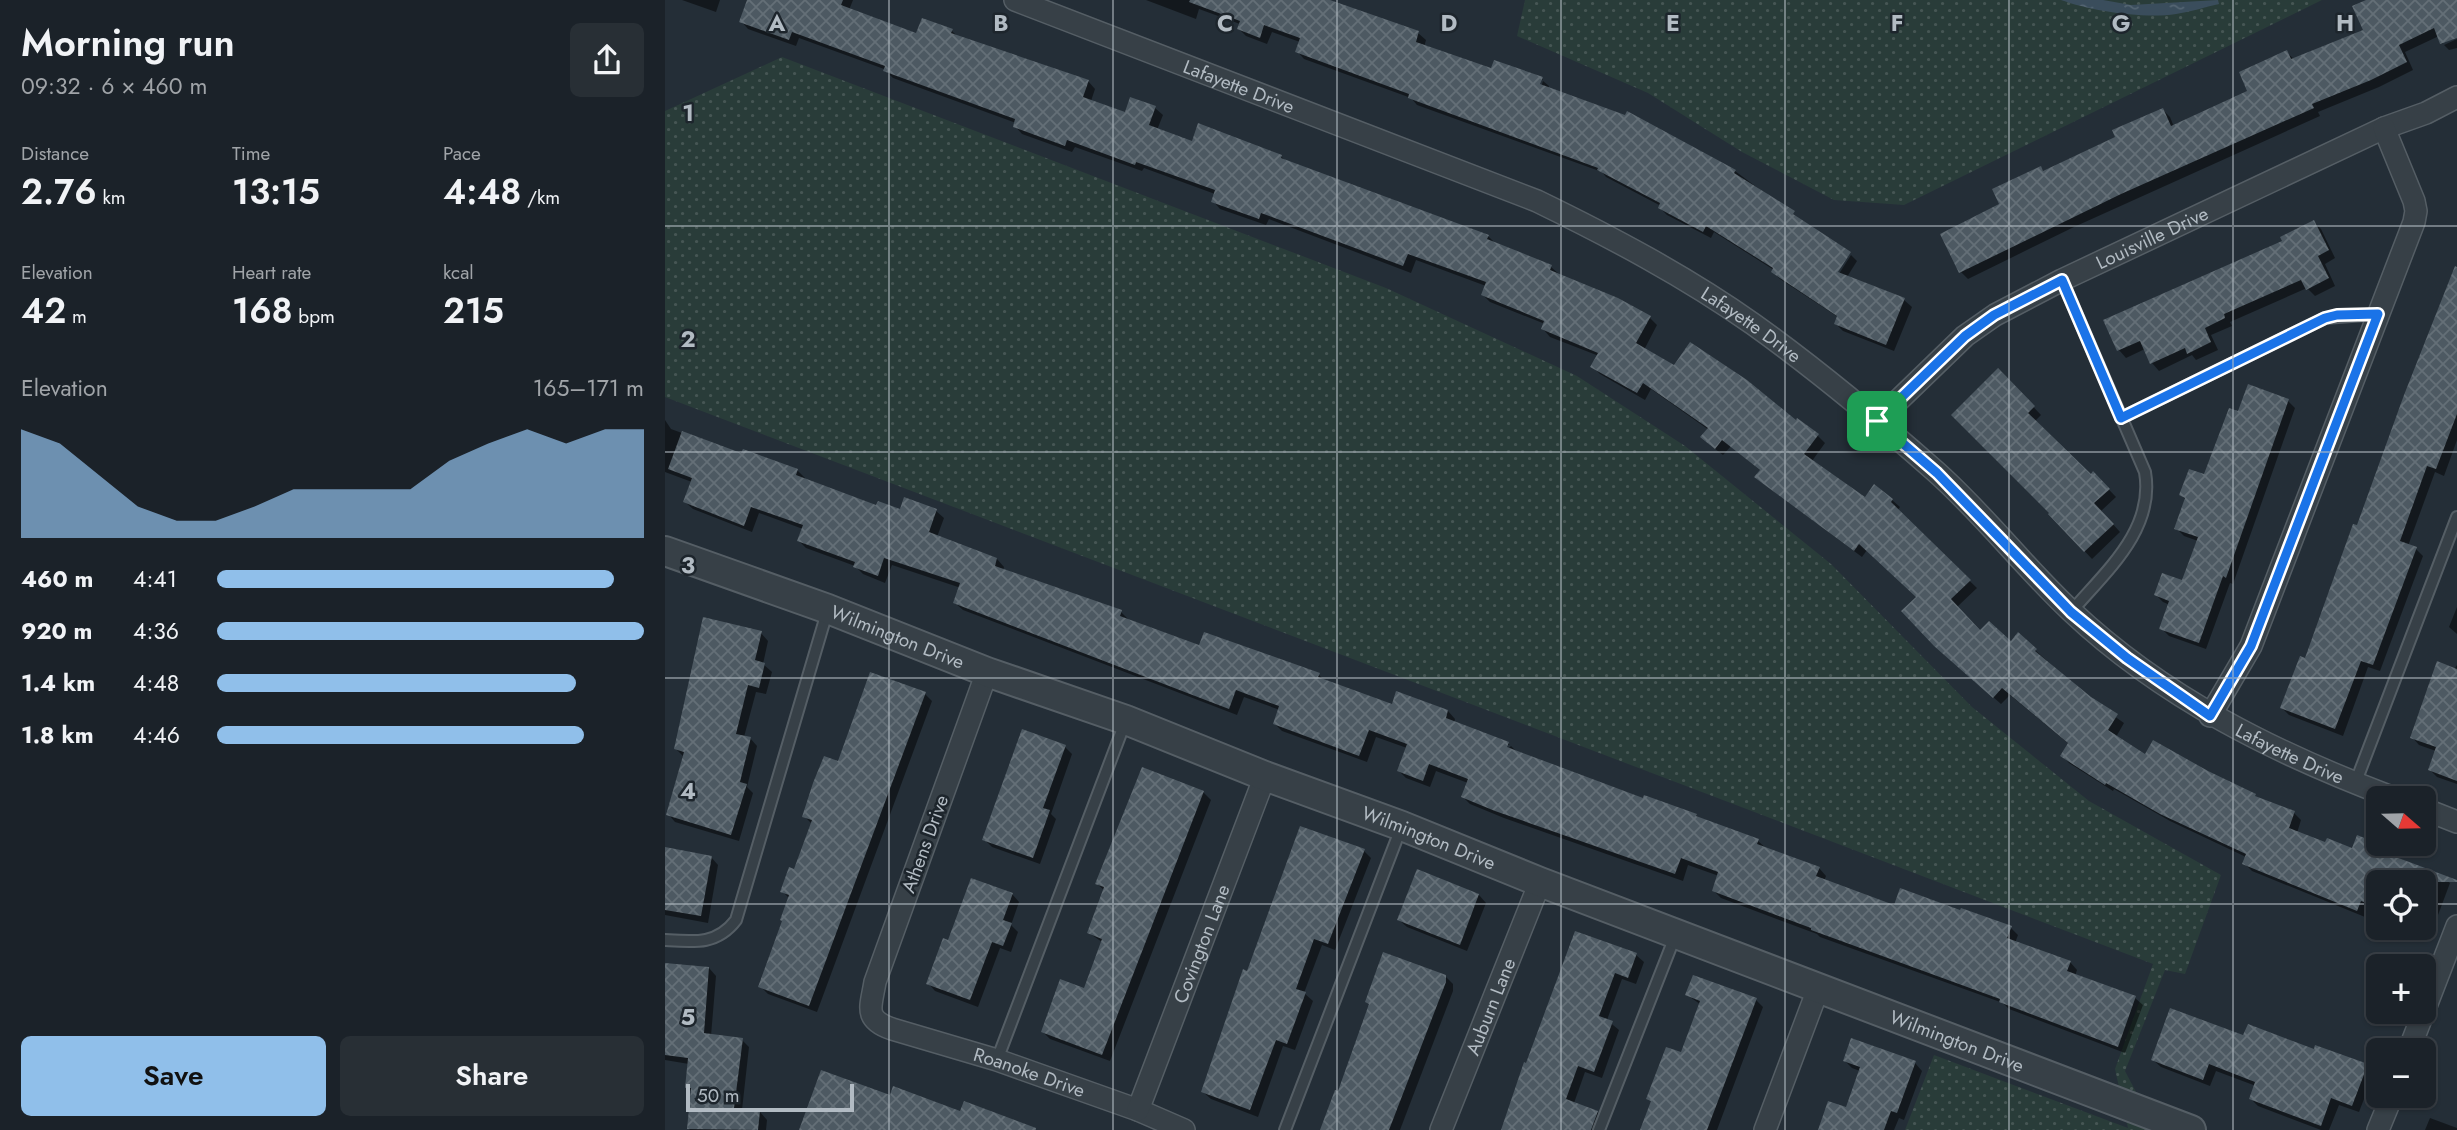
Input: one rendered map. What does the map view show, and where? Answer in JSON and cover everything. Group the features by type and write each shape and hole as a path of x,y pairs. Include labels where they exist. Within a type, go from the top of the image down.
{"street":[{"name":"Lafayette Drive","path":"1015,0 1537,201 1676,275 1802,360 1877,421 1937,473 2071,612 2127,658 2210,716 2279,750 2366,787"},
{"name":"Louisville Drive","path":"1877,421 1965,336 1994,315 2062,280 2384,128 2426,113 2457,97"},
{"path":"2210,716 2251,646 2416,211 2384,128"},
{"name":"Wilmington Drive","path":"665,553 828,609 987,672 1126,720 1265,776 1402,826 1539,882 2190,1130"},
{"name":"Athens Drive","path":"873,1018 870,1011 875,982 987,672"},
{"name":"Covington Lane","path":"1138,1110 1265,776"},
{"path":"2436,814 2457,822"},
{"name":"Auburn Lane","path":"1441,1130 1539,882"},
{"path":"2414,1038 2457,926"},
{"path":"1765,1130 1818,989"},
{"name":"Roanoke Drive","path":"873,1018 879,1024 892,1029 997,1060 1138,1110 1184,1130"},
{"path":"2378,1130 2387,1108"}],"lane":[{"path":"2062,280 2147,482 2144,512 2132,539 2071,612"},
{"path":"2121,418 2325,318 2378,314"},
{"path":"2355,783 2457,517"},
{"path":"665,940 690,942 714,939 727,932 736,919 828,609"},
{"path":"997,1060 1126,720"},
{"path":"1285,1130 1402,826"},
{"path":"1599,1130 1676,934"}],"green space":[{"path":"1525,0 2322,0 1904,205 1834,200 1742,152 1648,93 1517,36"},
{"path":"782,57 1386,288 1577,376 1685,446 1831,564 1972,707 2089,801 2221,875 2185,974 2165,970 2125,1071 2156,1130 1905,1130 1934,1055 2128,1128 2115,1069 2153,964 665,397 665,111"}],"water":[{"path":"2061,0 2103,0 2131,5 2218,0 2219,4 2176,14 2133,15 2102,11"}],"building":[{"path":"747,0 843,0 841,5 916,33 922,18 953,29 951,33 1089,80 1083,97 1125,112 1130,97 1156,106 1149,125 1192,141 1198,123 1282,155 1281,158 1489,235 1487,239 1552,265 1550,270 1618,298 1651,316 1636,343 1674,365 1690,342 1747,380 1796,420 1797,418 1819,434 1804,454 1865,497 1874,484 1893,499 1891,502 1971,580 1951,599 1980,630 1989,621 2011,641 2018,632 2037,649 2035,651 2091,697 2118,714 2108,730 2145,754 2153,740 2256,794 2255,796 2295,811 2289,828 2325,842 2327,838 2352,848 2357,835 2366,839 2366,856 2393,856 2430,870 2366,870 2366,903 2361,901 2357,911 2242,864 2246,854 2160,814 2106,783 2105,785 2060,756 2068,743 2002,688 1993,698 1934,646 1901,611 1916,597 1859,544 1854,551 1754,477 1760,470 1722,440 1715,449 1700,437 1708,428 1643,383 1637,393 1590,367 1598,353 1541,329 1544,321 1481,295 1486,282 1408,254 1403,266 1261,213 1259,219 1211,202 1215,190 1067,140 1065,146 1013,127 1015,119 883,71 885,66 792,32 789,40 739,22"},
{"path":"1330,0 1419,31 1416,42 1491,68 1494,60 1543,77 1540,84 1625,115 1627,111 1736,170 1734,173 1795,211 1793,214 1851,252 1838,272 1905,298 1886,345 1834,324 1837,316 1771,272 1773,268 1706,226 1703,232 1658,208 1660,203 1597,170 1598,168 1408,98 1409,94 1295,52 1300,38 1264,25 1260,38 1237,29 1240,21 1189,2"},
{"path":"2366,0 2457,0 2457,38 2440,44 2434,28 2399,45 2407,62 2312,104 2314,108 2121,194 1959,273 1940,234 1999,204 1992,189 2041,166 2043,171 2115,137 2112,130 2163,108 2171,126 2247,91 2239,72 2287,50 2291,59 2363,30 2352,6"},
{"path":"2314,220 2329,250 2318,256 2329,278 2306,290 2301,280 2224,314 2225,318 2205,328 2211,342 2187,354 2185,348 2150,364 2140,341 2117,351 2103,320 2282,241 2280,237"},
{"path":"2455,266 2457,414 2436,469 2427,466 2400,541 2417,547 2373,665 2361,661 2335,729 2280,708 2300,656 2305,658 2353,524 2357,525"},
{"path":"1998,368 2035,406 2028,413 2110,489 2094,503 2114,524 2084,552 1951,415"},
{"path":"2248,384 2289,399 2226,578 2223,576 2199,643 2159,629 2169,601 2154,595 2162,573 2182,580 2198,537 2174,529 2185,498 2179,495 2189,469 2204,474 2229,408 2238,411"},
{"path":"682,431 741,453 743,449 798,469 796,475 876,505 878,501 900,509 904,497 937,509 929,532 997,558 995,566 1122,610 1120,616 1199,645 1204,632 1320,673 1318,677 1392,704 1396,691 1448,710 1446,718 1509,742 1507,747 1643,798 1644,795 1697,814 1696,816 1759,839 1757,844 1820,867 1816,876 1894,905 1900,888 2012,926 2007,938 2071,961 2067,971 2136,996 2118,1047 1999,1002 2000,999 1712,891 1718,872 1681,858 1675,874 1495,811 1461,797 1468,779 1429,764 1423,781 1397,771 1407,744 1369,730 1359,756 1273,724 1279,706 1236,690 1229,709 953,603 960,583 884,558 878,576 853,567 855,562 797,541 803,525 751,507 744,526 683,502 692,478 668,469"},
{"path":"703,617 762,631 755,660 765,663 759,688 748,685 736,734 751,737 740,782 747,784 731,835 666,815 684,752 674,749"},
{"path":"2437,661 2457,669 2457,781 2428,770 2436,747 2410,738"},
{"path":"870,672 926,692 809,1006 758,987 789,895 780,892 789,867 794,869 812,820 802,817 813,783 824,756 838,761"},
{"path":"1022,729 1066,745 1043,808 1050,810 1033,858 982,840"},
{"path":"1142,767 1204,791 1102,1055 1041,1032 1060,979 1084,988 1102,939 1087,933 1104,887 1095,884"},
{"path":"1300,826 1365,849 1328,944 1314,939 1296,989 1306,992 1287,1044 1276,1040 1250,1110 1201,1092 1243,969 1247,971"},
{"path":"665,847 712,856 701,916 665,910"},
{"path":"1417,869 1479,894 1460,945 1397,920"},
{"path":"2436,872 2457,880 2436,882"},
{"path":"971,878 1013,893 1003,920 1012,923 1003,946 992,942 970,1000 926,984 943,938 948,940"},
{"path":"1575,931 1637,953 1628,978 1615,973 1599,1016 1613,1021 1594,1072 1578,1066 1566,1099 1598,1111 1591,1130 1501,1130 1524,1062 1526,1063"},
{"path":"1383,952 1446,975 1446,982 1389,1130 1320,1130 1335,1090 1338,1091 1369,1004 1365,1002"},
{"path":"665,963 709,967 704,1033 743,1038 734,1108 760,1111 758,1130 687,1129 691,1088 685,1088 688,1058 665,1055"},
{"path":"1693,975 1757,998 1707,1130 1640,1130 1651,1101 1646,1099 1666,1047 1681,1052 1700,1001 1685,995"},
{"path":"2170,1008 2243,1035 2248,1024 2314,1049 2315,1045 2366,1063 2366,1069 2352,1106 2331,1098 2321,1126 2249,1099 2255,1082 2209,1064 2203,1080 2151,1060"},
{"path":"1851,1038 1916,1061 1897,1113 1891,1111 1884,1130 1818,1130 1828,1101 1846,1107 1860,1067 1843,1061"},
{"path":"821,1070 890,1095 893,1086 960,1111 964,1101 1036,1130 799,1130"}],"route":[{"path":"2062,280 2121,418 2325,318 2378,314 2251,646 2210,716 2127,658 2071,612 1937,473 1877,421 1965,336 1994,315 2062,280"}]}
